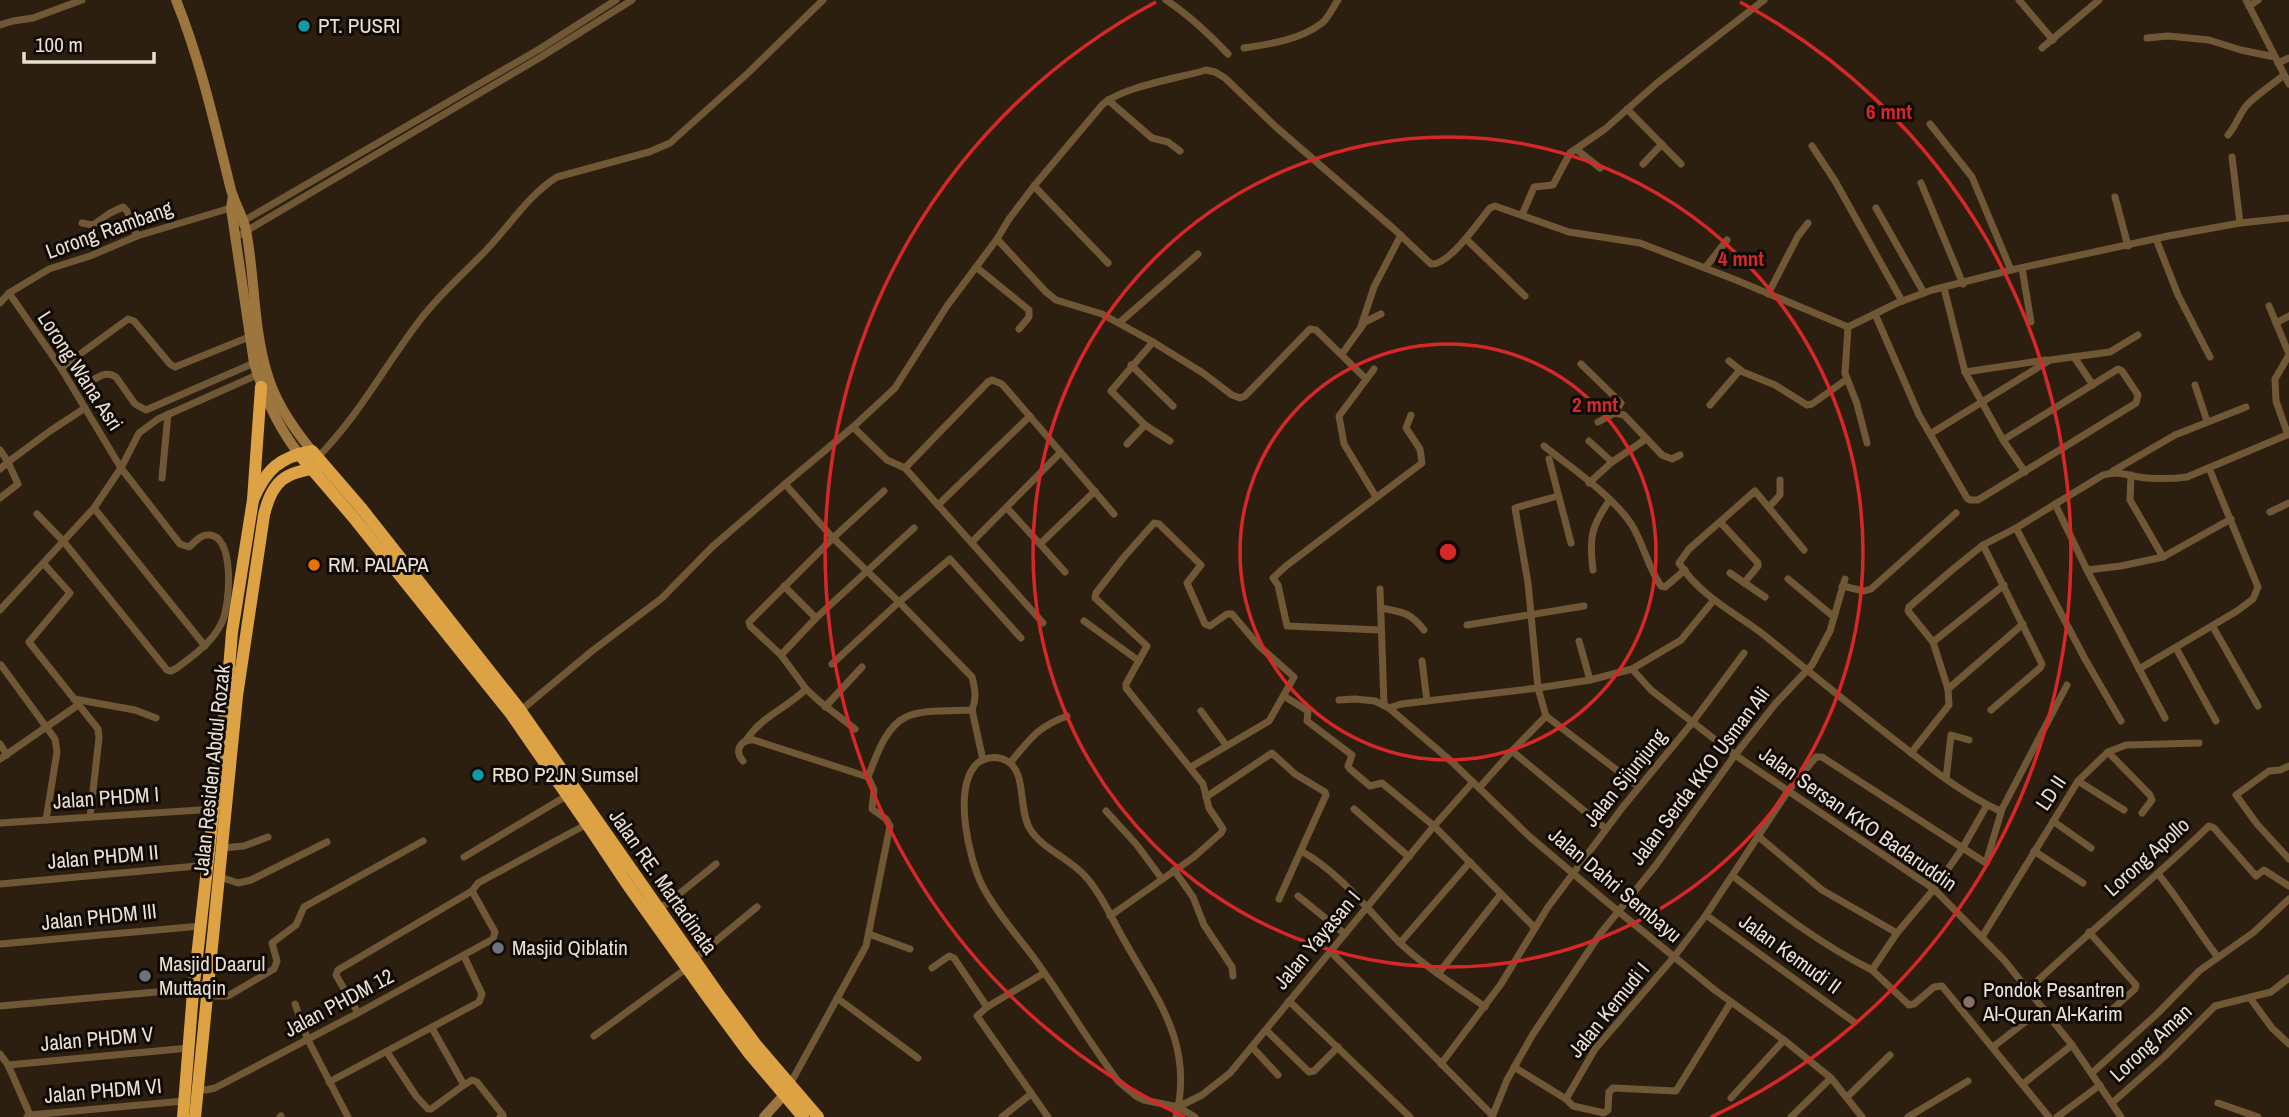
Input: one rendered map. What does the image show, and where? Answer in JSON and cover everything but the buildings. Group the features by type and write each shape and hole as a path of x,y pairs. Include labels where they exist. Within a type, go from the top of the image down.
{"highway":[{"name":"Jalan Residen Abdul Rozak","path":"183,1117 193,992 227,693 228,620 253,500 259,381"},
{"path":"253,500 261,481 282,460 313,460"},
{"name":"Jalan RE. Martadinata","path":"313,460 443,621 520,711 551,763 659,908 690,964"},
{"name":"Jalan Residen Abdul Rozak","path":"195,1117 237,696 264,515 270,494 282,478 313,460"},
{"path":"443,621 511,714 551,763 568,795 627,884 690,964 748,1052 818,1117"},
{"path":"786,1090 803,1117"}],"street":[{"path":"0,25 13,20 33,18 82,0"},
{"path":"176,0 193,42 254,277 256,322 267,373 281,405 313,460"},
{"path":"240,229 616,0"},
{"path":"313,460 340,435 417,323 444,291 490,246 546,184 558,177 649,152 670,143 748,74 823,0"},
{"path":"1166,0 1207,32 1228,54"},
{"path":"1244,48 1303,35 1325,22 1338,0"},
{"path":"1522,215 1535,186 1552,185 1567,155 1605,128 1657,83 1764,0"},
{"path":"2019,0 2053,40"},
{"path":"2042,48 2099,0"},
{"path":"2258,0 2248,3 2289,85"},
{"path":"240,229 627,2"},
{"path":"2147,38 2168,36 2209,40 2276,60 2289,58"},
{"path":"520,711 592,651 662,598 712,547 853,427 902,380 947,306 1034,186 1108,100 1132,90 1206,70 1215,72 1401,235 1429,263 1435,265 1445,260 1466,239 1492,207 1569,232 1640,243 1847,327 1924,293 2011,270 2240,223 2289,218"},
{"path":"2228,135 2247,105 2284,75"},
{"path":"1108,100 1152,138 1168,142 1180,151"},
{"path":"1628,109 1681,164"},
{"path":"1930,124 1972,177 2011,270"},
{"path":"1643,164 1662,144"},
{"path":"1812,146 1835,181 1902,301"},
{"path":"1576,149 1600,168"},
{"path":"2232,157 2240,223"},
{"path":"1921,183 1963,284"},
{"path":"1034,186 1108,263"},
{"path":"2115,197 2127,246"},
{"path":"82,223 93,225 123,207 138,236"},
{"name":"Lorong Rambang","path":"0,303 9,293 49,269 138,236 235,207"},
{"path":"1876,208 1924,293"},
{"path":"1768,293 1798,236 1808,223"},
{"path":"240,229 249,337 259,381 280,427 313,460"},
{"path":"1361,326 1374,287 1401,235"},
{"path":"998,239 1056,300 1082,307 1119,323 1203,373 1232,395 1240,398 1245,396 1308,330 1316,330 1366,379"},
{"path":"1466,239 1525,296"},
{"path":"2156,239 2178,295 2210,357"},
{"path":"1706,268 1727,240"},
{"path":"1119,323 1198,254"},
{"path":"976,267 1028,310 1029,317 1019,329"},
{"path":"2022,268 2031,322"},
{"path":"1944,288 1965,372 2003,440 2025,472"},
{"name":"Lorong Wana Asri","path":"9,293 61,368 121,468 183,547 189,547 206,535 213,536 223,545 228,561 228,620"},
{"path":"2113,471 2169,479 2187,477 2288,435 2276,401 2274,379 2289,354 2269,306"},
{"path":"1342,354 1361,326 1368,319 1381,314"},
{"path":"1875,314 1919,415 1970,500 1978,500 2136,403 2138,396 2110,352"},
{"path":"2276,323 2289,316"},
{"path":"61,368 128,319 134,321 175,367 249,337"},
{"path":"1847,327 1844,366 1867,443"},
{"path":"1965,372 2110,352 2138,335"},
{"path":"1153,342 1111,391 1145,425 1170,441"},
{"path":"2074,357 2093,385"},
{"path":"1930,434 2050,360"},
{"path":"1729,361 1740,370 1775,385 1807,405 1847,379"},
{"path":"83,387 104,373 112,374 135,404 146,410 254,363"},
{"path":"1131,365 1173,406"},
{"path":"1581,365 1620,403 1615,413 1598,422"},
{"path":"1374,369 1339,416 1344,444 1376,497"},
{"path":"2003,440 2119,369"},
{"path":"1710,405 1740,370"},
{"path":"905,468 992,380 1002,384 1114,514"},
{"path":"0,610 94,508 121,468 139,432 168,414 259,381"},
{"path":"2195,385 2207,421"},
{"path":"1911,753 1948,709 1948,689 1933,642 1908,611 1909,607 1983,545 2016,528 2099,476 2113,471 2175,435 2246,407"},
{"path":"0,469 85,408"},
{"path":"1615,413 1624,415 1662,455 1672,459 1680,455"},
{"path":"162,478 168,414"},
{"path":"938,505 1030,415"},
{"path":"1380,629 1287,626 1275,576 1422,463 1420,449 1406,428 1411,415"},
{"path":"1127,444 1145,425"},
{"path":"853,427 887,460 905,468 1043,623"},
{"path":"1589,483 1612,462 1646,439"},
{"path":"1589,441 1612,462"},
{"path":"1544,446 1589,483 1631,524 1661,586 1664,587 1685,570"},
{"path":"0,450 18,484 0,498"},
{"path":"972,542 1060,453"},
{"path":"1549,459 1571,543"},
{"path":"2139,669 2213,627 2249,602 2257,591 2258,587 2209,468"},
{"path":"2131,475 2130,500 2163,556"},
{"path":"1769,507 1780,495 1780,480"},
{"path":"785,484 833,538 972,677 976,694 973,712 983,760"},
{"path":"855,729 806,689 781,654 750,626 749,622 884,491"},
{"path":"1040,544 1094,491"},
{"path":"1804,550 1757,491 1754,491 1681,558 1679,563 1713,601 1761,633 1911,753 1987,805 2001,809"},
{"path":"1558,496 1515,508 1532,616 1538,688 1546,716 1639,787"},
{"path":"1593,570 1592,530 1609,501"},
{"path":"2270,512 2289,503"},
{"path":"2055,504 2165,718"},
{"path":"94,508 205,646"},
{"path":"1007,508 1065,572"},
{"name":"Jalan Serda KKO Usman Ali","path":"1492,1116 1514,1068 1561,992 1617,911 1656,865 1735,755 1776,703 1806,671 1821,648 1844,582 1864,591 1871,589 1956,513"},
{"path":"37,514 64,542 167,670 177,668 205,646 228,620"},
{"path":"2087,570 2121,566 2163,556 2231,519"},
{"path":"1110,916 1194,856 1223,831 1211,811 1203,784 1126,688 1147,648 1146,645 1095,597 1124,557 1156,523 1201,565 1187,583 1205,624 1210,625 1227,614 1232,614 1259,646 1293,676 1269,721 1191,767"},
{"path":"1721,523 1758,563 1744,583"},
{"path":"781,654 914,528"},
{"path":"2016,528 2121,721"},
{"path":"1983,545 2042,665 1991,710"},
{"path":"832,664 950,559 1021,638"},
{"path":"44,564 70,593 29,642 99,733 90,817"},
{"path":"1730,573 1765,597"},
{"path":"1788,579 1834,617"},
{"path":"1933,642 2004,584"},
{"path":"784,586 816,618"},
{"path":"1380,589 1386,706"},
{"path":"1339,701 1360,699 1386,706 1538,688 1590,680 1632,669 1681,640 1713,601"},
{"path":"1467,625 1584,606"},
{"path":"1381,608 1409,614 1424,630"},
{"path":"1084,621 1139,661"},
{"path":"1948,689 2023,624"},
{"path":"2213,627 2258,706"},
{"path":"1579,641 1590,680"},
{"path":"2176,648 2216,721"},
{"name":"Jalan Sijunjung","path":"1441,1064 1501,984 1573,873 1744,653"},
{"path":"1422,661 1427,701"},
{"path":"1,665 55,739 57,752 46,820"},
{"path":"825,707 862,667"},
{"name":"Jalan Sersan KKO Badaruddin","path":"1632,669 1651,690 1735,755 1934,889 2004,960 2072,1045 2121,1117"},
{"path":"1962,849 1986,863 2001,809 2067,685"},
{"path":"743,761 737,751 762,720 793,702 806,689"},
{"path":"1284,696 1308,711 1306,720 1352,755 1348,766 1350,769 1370,786 1382,783 1434,826 1535,928"},
{"path":"0,744 4,757 47,727 76,702 135,710 156,718"},
{"name":"Jalan Dahri Sembayu","path":"1386,706 1476,785 1530,837 1617,911 1831,1079 1862,1117"},
{"path":"1201,711 1226,745"},
{"path":"764,1117 786,1090 862,954 869,934 890,826 872,809 874,790 868,777 880,747 894,726 913,714 973,712"},
{"path":"1010,763 1039,729 1067,716"},
{"name":"Jalan Yayasan I","path":"1178,1107 1223,1080 1253,1048 1434,826 1546,716"},
{"path":"1946,779 1951,736 1953,734 1969,740"},
{"path":"747,739 767,743 868,777"},
{"path":"2142,813 2152,800 2150,795 2108,752 2126,745 2199,743"},
{"path":"1512,751 1606,829"},
{"name":"LD II","path":"1982,937 2078,781 2108,752"},
{"path":"1206,797 1269,754 1274,754 1295,774 1326,793 1279,899"},
{"name":"Jalan Kemudi I","path":"1566,1099 1601,1042 1706,915 1788,791 1814,759 1822,757 1962,849"},
{"path":"1176,1117 1178,1107 1182,1068 1175,1035 1096,890 1073,864 1041,842 1030,830 1024,813 1019,776 1010,763 999,758 983,760 971,771 965,807 970,849 985,890 1118,1081 1144,1100 1178,1107 1195,1117"},
{"path":"2289,765 2280,770 2269,771 2236,795 2289,859"},
{"path":"2078,781 2124,810"},
{"path":"464,857 568,795"},
{"path":"1872,970 1962,849 1987,805"},
{"path":"1354,808 1409,857"},
{"name":"Jalan PHDM I","path":"0,824 215,809"},
{"path":"1106,811 1137,845 1162,879"},
{"path":"2053,821 2091,848"},
{"path":"358,1013 336,975 337,972 472,891 478,883 587,824"},
{"name":"Lorong Apollo","path":"2028,990 2211,826 2256,876 2264,870 2289,886"},
{"path":"1758,836 1822,890 1897,933"},
{"path":"222,848 244,846 268,837"},
{"path":"0,1006 179,990 207,996 228,996 274,969 277,961 272,943 296,925 304,907 423,841"},
{"path":"220,877 238,883 251,880 327,842"},
{"path":"1301,851 1317,862 1401,943 1438,974 1485,1007"},
{"path":"2034,851 2083,883"},
{"path":"1401,943 1470,862"},
{"path":"659,908 716,864"},
{"name":"Jalan PHDM II","path":"0,884 208,865"},
{"path":"1174,870 1193,897 1204,925 1231,965 1233,976"},
{"path":"2158,874 2217,956"},
{"path":"1733,877 1829,948 1872,970 1911,1005 1934,987 1942,986 2049,1117"},
{"name":"Jalan PHDM 12","path":"198,1089 215,1088 493,939 495,932 472,891"},
{"path":"1438,974 1501,894"},
{"path":"1298,896 1345,934"},
{"path":"2092,1073 2157,1014 2199,971 2255,932 2289,899"},
{"path":"594,1036 690,964 757,907"},
{"name":"Jalan Kemudi II","path":"1706,915 1853,1022"},
{"name":"Jalan PHDM III","path":"0,944 202,926"},
{"path":"2090,932 2136,985 2106,1016"},
{"path":"869,934 910,949"},
{"path":"1331,952 1492,1116"},
{"path":"330,1082 481,1000 482,994 464,956"},
{"path":"932,968 949,956 954,958 987,1007"},
{"path":"1044,972 987,1007 977,1014 977,1018 1048,1117"},
{"name":"Lorong Aman","path":"2112,1103 2215,1006 2271,992 2289,978"},
{"path":"837,998 918,1058"},
{"path":"2250,998 2272,1028 2289,1044"},
{"path":"1290,1001 1408,1116"},
{"path":"1514,1068 1573,1106 1604,1113 1608,1110 1609,1092 1612,1088 1676,1091 1731,1002"},
{"path":"295,1004 308,1040 348,1117"},
{"path":"1993,1047 2043,1009"},
{"path":"432,1028 464,1085"},
{"path":"1266,1030 1309,1072 1314,1071 1338,1047"},
{"path":"1731,1098 1784,1040"},
{"path":"2023,1084 2072,1045"},
{"name":"Jalan PHDM V","path":"8,1065 189,1048"},
{"path":"1253,1048 1278,1075"},
{"path":"387,1052 416,1096 428,1109 472,1080 477,1082 503,1115 500,1117"},
{"path":"0,1054 8,1065 28,1116"},
{"path":"1847,1097 1890,1055"},
{"path":"1791,1117 1831,1079"},
{"path":"1908,1117 1968,1081"},
{"path":"2057,1117 2099,1085"},
{"path":"1002,1117 1031,1094"},
{"name":"Jalan PHDM VI","path":"28,1116 184,1101"},
{"path":"2218,1103 2258,1117"}],"place":[{"name":"PT. PUSRI","path":"304,26"},
{"name":"RM. PALAPA","path":"314,565"},
{"name":"RBO P2JN Sumsel","path":"478,775"},
{"name":"Masjid Qiblatin","path":"498,948"},
{"name":"Masjid Daarul Muttaqin","path":"145,976"},
{"name":"Pondok Pesantren Al-Quran Al-Karim","path":"1969,1002"}]}
